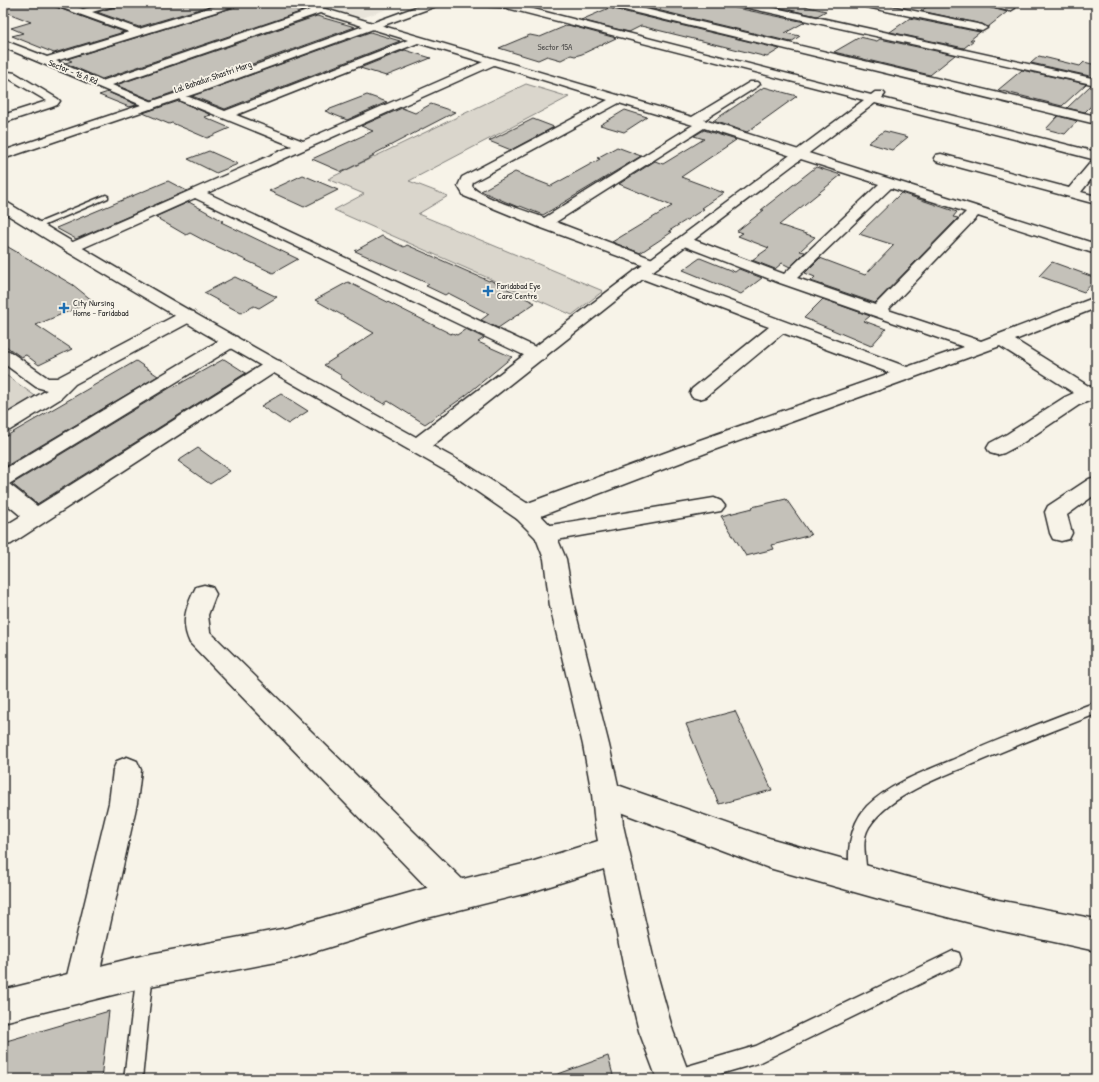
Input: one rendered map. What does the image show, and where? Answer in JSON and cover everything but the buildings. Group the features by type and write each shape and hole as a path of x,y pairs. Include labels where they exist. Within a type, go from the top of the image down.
{"street":[{"path":"57,3 138,32"},
{"path":"83,12 115,3"},
{"path":"46,61 235,3"},
{"path":"295,3 698,122 797,155 1096,249"},
{"path":"369,25 423,3"},
{"path":"3,155 369,25 436,3"},
{"path":"471,3 502,4 722,57 968,120 1096,149"},
{"path":"517,3 625,33"},
{"path":"608,3 1096,120"},
{"path":"862,3 982,28"},
{"path":"987,3 1010,8"},
{"path":"735,12 747,4 1096,82"},
{"path":"103,84 320,10"},
{"path":"707,26 721,19"},
{"path":"227,114 419,39"},
{"name":"Sector - 16 A Rd","path":"3,43 147,103"},
{"path":"71,248 492,62"},
{"path":"3,74 11,75 54,101 48,105 3,119"},
{"path":"544,224 754,84"},
{"path":"418,446 538,355 647,269 876,97"},
{"path":"185,99 227,114 302,145"},
{"path":"618,99 467,180 465,186 469,193 482,200 544,224 781,326 906,373"},
{"path":"3,149 147,103"},
{"path":"3,106 16,115"},
{"path":"968,120 1096,156"},
{"path":"941,158 1096,200"},
{"path":"1072,193 1096,164"},
{"path":"786,280 888,183"},
{"path":"195,193 538,355"},
{"path":"3,206 71,248 231,341 460,470 525,513 544,534 555,559 562,606 596,745 606,794 609,825 614,851 641,974 652,1017 674,1079"},
{"path":"877,312 975,211"},
{"path":"684,241 786,280 981,347"},
{"path":"525,513 906,373 981,347 1096,302"},
{"path":"3,355 42,383 48,385 59,384 188,316"},
{"path":"699,393 781,326"},
{"path":"1002,339 1093,393"},
{"path":"3,478 231,341"},
{"path":"3,538 274,365"},
{"path":"3,425 53,395 69,380"},
{"path":"997,448 1014,439 1072,401 1093,393"},
{"path":"1061,533 1056,512 1096,484"},
{"path":"3,490 36,517"},
{"path":"544,534 714,506"},
{"path":"204,594 196,616 200,636 456,895"},
{"path":"80,988 123,802 127,770"},
{"path":"606,794 769,853 998,915 1096,935"},
{"path":"3,1006 145,971 287,944 456,895 531,877 614,851"}],"lane":[{"path":"35,226 106,197"},
{"path":"859,878 856,852 859,832 865,820 878,806 911,785 1025,735 1096,708"},
{"path":"674,1079 758,1054 953,959"},
{"path":"133,1079 145,971"}],"shaded area":[{"path":"311,3 404,3 362,18"},
{"path":"526,84 569,97 409,181 448,196 418,214 603,291 572,315 334,210 364,194 328,179"},
{"path":"3,373 38,398 3,417"}],"place":[{"name":"Faridabad Eye Care Centre","path":"488,291"},
{"name":"City Nursing Home - Faridabad","path":"64,308"}]}
